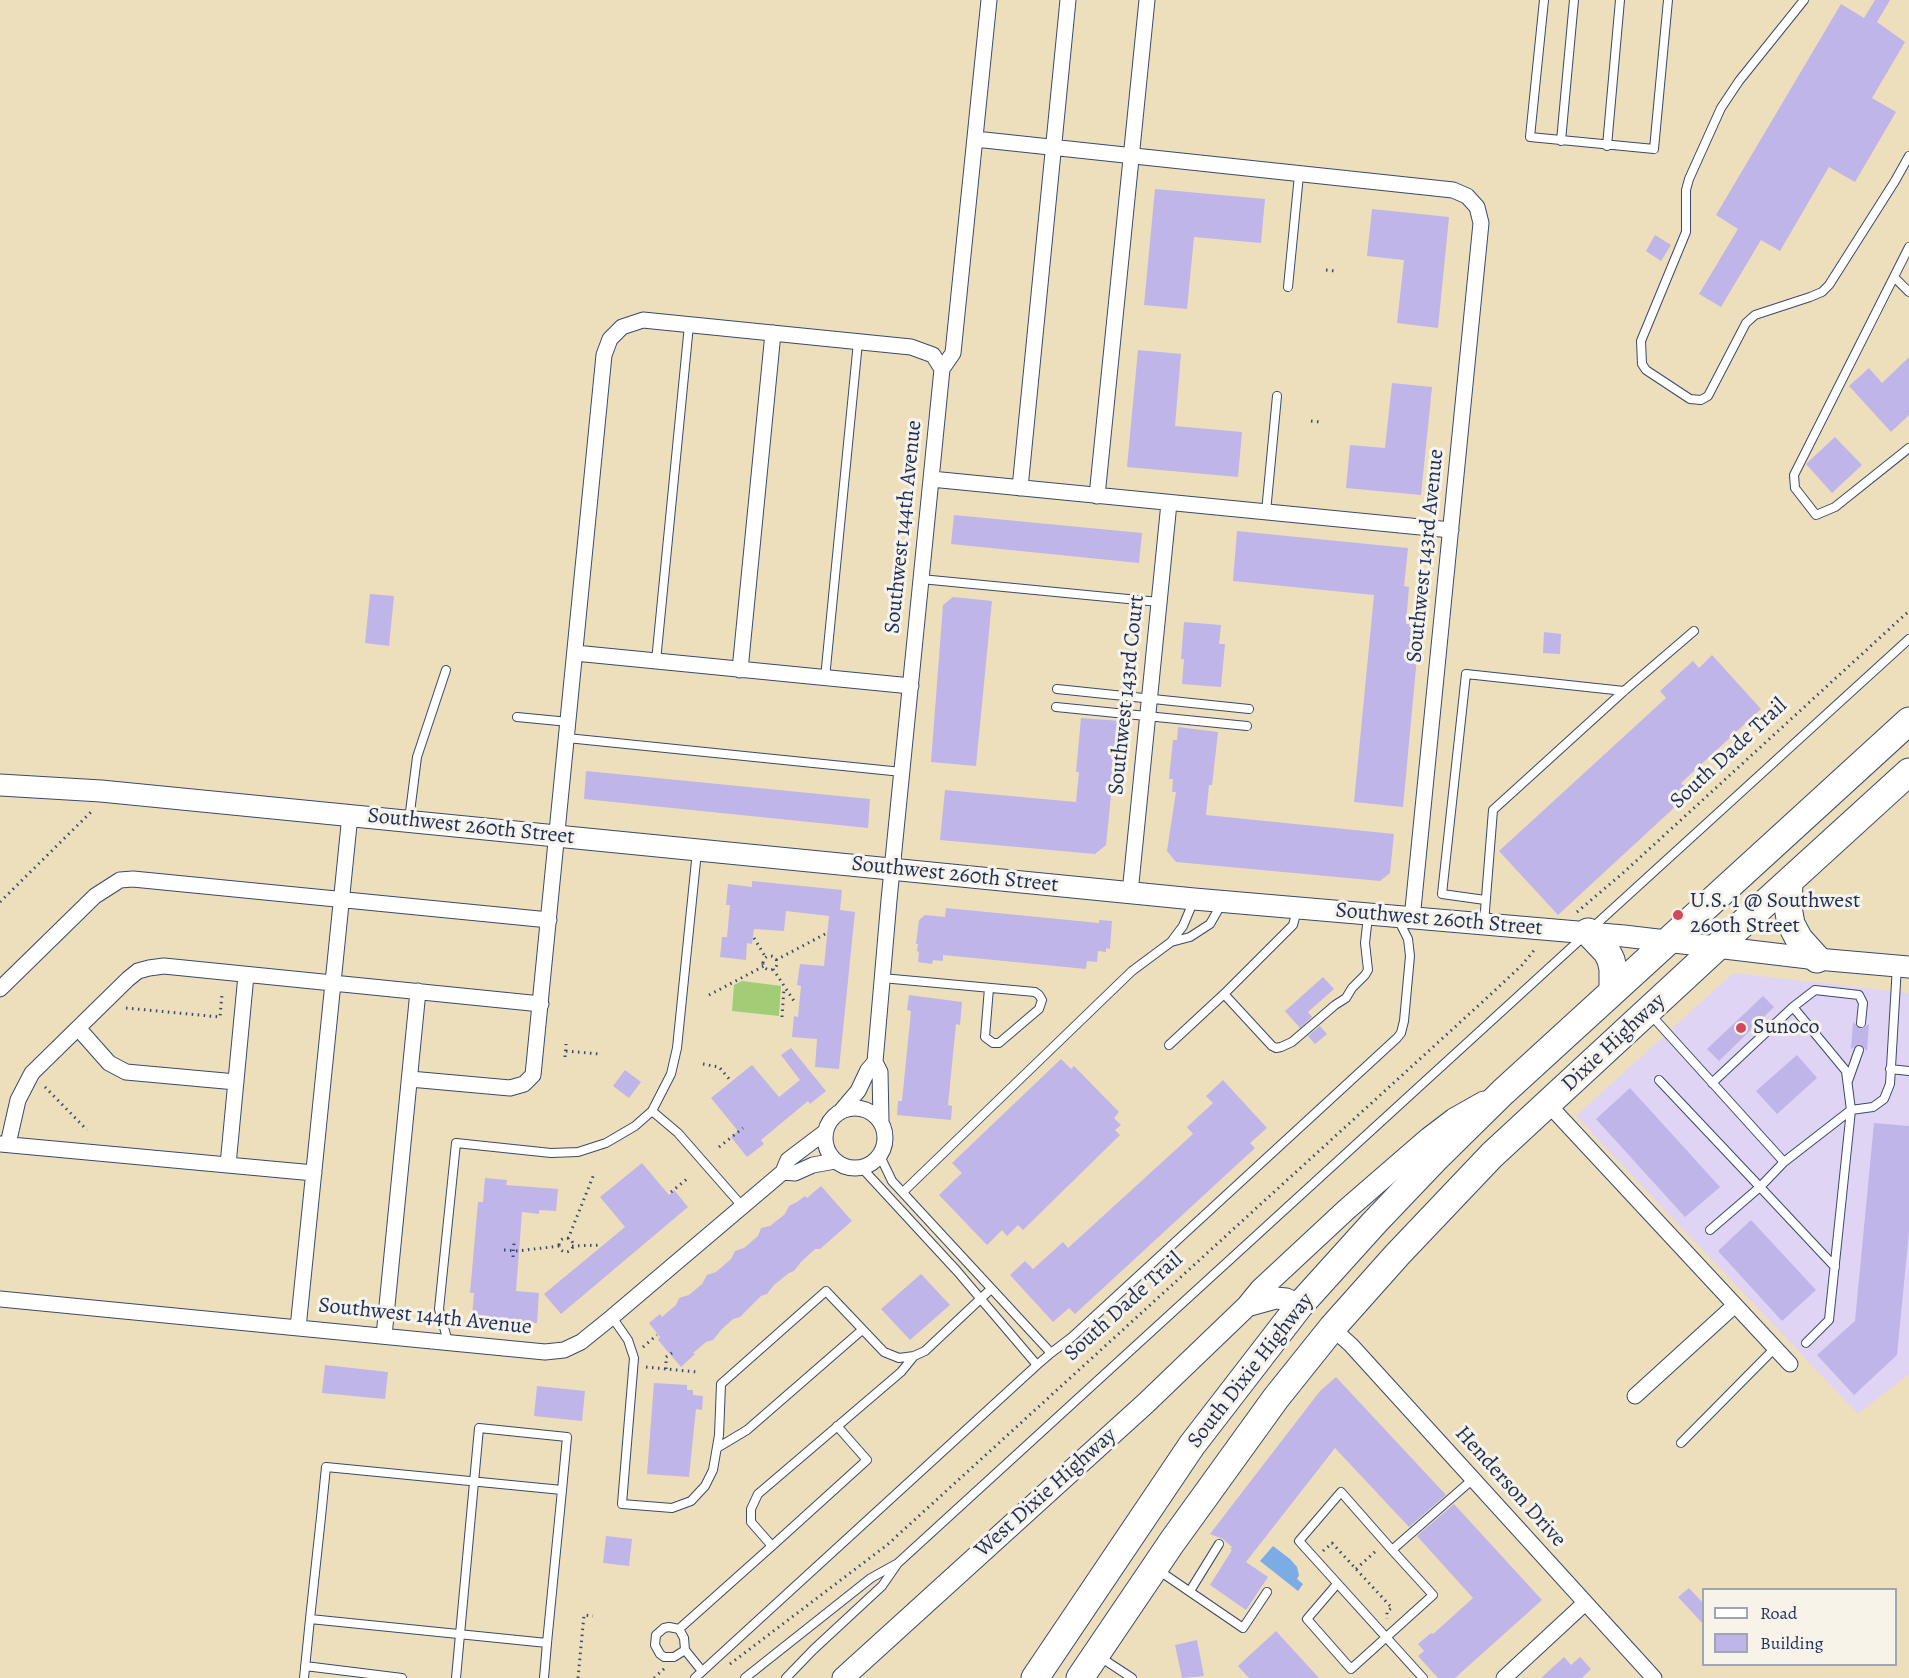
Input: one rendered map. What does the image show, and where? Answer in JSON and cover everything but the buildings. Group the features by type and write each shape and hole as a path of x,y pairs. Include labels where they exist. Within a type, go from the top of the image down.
{"highway":[{"name":"Dixie Highway","path":"1503,1092 1909,721"},
{"name":"Dixie Highway","path":"1332,1328 1446,1201 1718,946 1909,772"},
{"path":"1789,882 1788,907 1791,924 1799,939 1816,959"},
{"path":"1582,922 1611,960 1613,991"},
{"name":"South Dixie Highway","path":"1035,1678 1192,1445 1300,1305 1428,1167 1503,1092"},
{"path":"1300,1305 1332,1328"},
{"name":"South Dixie Highway","path":"1080,1678 1276,1398 1332,1328"}],"street":[{"name":"Southwest 144th Avenue","path":"881,1121 880,1072 875,1062 892,869 942,369 953,353 989,0"},
{"path":"1020,488 1068,0"},
{"path":"1097,496 1147,0"},
{"path":"975,139 1299,175"},
{"name":"Southwest 143rd Avenue","path":"1299,175 1453,190 1467,196 1472,201 1477,207 1481,223 1451,530 1404,918"},
{"path":"410,1079 510,1088 525,1084 533,1076 607,346 615,333 635,321 858,342 920,349 933,355 942,369"},
{"path":"740,670 773,333"},
{"path":"931,479 1451,530"},
{"name":"Southwest 143rd Court","path":"1130,893 1169,502"},
{"path":"575,653 911,686"},
{"name":"Southwest 260th Street","path":"0,785 101,791 1368,915 1484,924 1582,922 1669,940 1816,959 1903,967"},
{"path":"298,1328 350,815"},
{"path":"0,989 95,896 120,880 133,879 549,920"},
{"path":"314,1173 4,1144 18,1100 32,1073 128,979 149,968 164,966 541,1004"},
{"path":"228,1165 246,975"},
{"path":"384,1336 418,991"},
{"path":"78,1028 109,1063 126,1072 236,1082"},
{"name":"Southwest 144th Avenue","path":"841,1111 858,1091 868,1070 875,1062"},
{"name":"West Dixie Highway","path":"843,1678 1146,1403 1247,1306 1260,1290 1347,1209 1429,1137 1454,1119 1503,1092"},
{"path":"1548,1104 1790,1364"},
{"path":"858,1107 875,1114 881,1121 886,1139 884,1148 879,1156 868,1165 852,1168 836,1161 826,1148 825,1132 828,1124 841,1111 858,1107"},
{"name":"Southwest 144th Avenue","path":"0,1299 545,1352 564,1350 581,1342 612,1317 783,1172 789,1160 825,1132"},
{"name":"Southwest 144th Avenue","path":"783,1172 795,1173 813,1165 836,1161"},
{"name":"West Dixie Highway","path":"1247,1306 1276,1298 1286,1299 1300,1305"},
{"path":"1635,1396 1735,1305"},
{"name":"Henderson Drive","path":"1332,1328 1351,1345 1654,1678"},
{"path":"1504,1678 1585,1603"}],"lane":[{"path":"1544,0 1530,137 1654,149 1668,0"},
{"path":"1561,141 1574,0"},
{"path":"1607,146 1620,0"},
{"path":"1804,0 1739,81 1721,108 1689,179 1686,190 1686,232 1641,341 1642,364 1646,370 1690,399 1701,400 1708,396 1746,323 1755,315 1810,297 1822,292 1829,285 1909,156"},
{"path":"1288,287 1299,175"},
{"path":"1909,247 1794,475 1794,488 1816,515 1834,507 1909,448"},
{"path":"1894,277 1909,292"},
{"path":"656,661 689,325"},
{"path":"825,678 858,342"},
{"path":"1266,512 1277,396"},
{"path":"921,579 1159,602"},
{"path":"1484,924 1493,810 1694,631"},
{"path":"786,1678 882,1586 898,1563 1582,922 1909,639"},
{"path":"409,821 417,757 446,670"},
{"path":"1485,900 1442,894 1466,674 1624,691"},
{"path":"1058,689 1249,709"},
{"path":"1056,707 1247,726"},
{"path":"517,717 569,722"},
{"path":"567,738 902,772"},
{"path":"448,1342 439,1310 456,1143 551,1153 578,1152 606,1143 635,1126 652,1111 671,1074 678,1048 698,850"},
{"path":"903,1192 1132,971 1171,942 1183,926 1194,899"},
{"path":"1171,942 1190,937 1210,924 1222,902"},
{"path":"1169,1045 1293,925 1298,908"},
{"path":"1224,994 1272,1046 1281,1047 1292,1042 1346,998 1368,970 1365,943 1368,915"},
{"path":"695,1678 1037,1365 1081,1329 1397,1038 1404,1021 1410,956 1404,918"},
{"path":"1710,1230 1760,1187 1784,1162 1851,1110 1873,1107 1884,1099 1890,1084 1903,967"},
{"path":"882,978 1035,992 1042,1000 1039,1009 999,1042 993,1043 985,1037 989,988"},
{"path":"1712,1083 1792,1007 1815,990 1859,995 1863,1003 1861,1023"},
{"path":"1792,1007 1846,1071 1851,1110 1830,1320 1806,1343"},
{"path":"1648,1012 1784,1162"},
{"path":"1847,1082 1859,1050"},
{"path":"1890,1069 1909,1071"},
{"path":"1659,1080 1835,1267"},
{"path":"652,1111 678,1133 742,1206"},
{"path":"879,1156 888,1175 1051,1353"},
{"path":"861,1167 981,1298 1037,1365"},
{"path":"612,1317 628,1340 634,1358 622,1504 672,1508 690,1501 710,1478 716,1459 722,1384 826,1291 884,1353 899,1358 914,1356 925,1351 991,1288"},
{"path":"717,1448 747,1430 862,1330"},
{"path":"1681,1443 1775,1348"},
{"path":"772,1546 751,1522 751,1509 758,1494 901,1372 914,1356"},
{"path":"679,1629 867,1460 837,1426"},
{"path":"456,1678 480,1428 567,1437 544,1678"},
{"path":"304,1678 327,1467 562,1490"},
{"path":"1392,1550 1473,1479"},
{"path":"1337,1584 1306,1619 1351,1669 1386,1639 1433,1594 1341,1492 1299,1541 1386,1639 1423,1678"},
{"path":"1190,1591 1219,1544"},
{"path":"745,1678 871,1578 898,1563"},
{"path":"1155,1568 1243,1628 1267,1592"},
{"path":"310,1619 547,1643"},
{"path":"685,1650 669,1658 660,1654 655,1645 656,1635 669,1627 679,1629 684,1638 685,1650 702,1671"},
{"path":"1096,1654 1132,1678"},
{"path":"305,1666 402,1678"}],"path":[{"path":"1326,270 1335,271"},
{"path":"1311,421 1320,422"},
{"name":"South Dade Trail","path":"1582,922 1630,866 1909,611"},
{"path":"0,902 91,812"},
{"path":"776,960 827,933"},
{"path":"754,938 766,958"},
{"name":"South Dade Trail","path":"727,1667 887,1545 1506,980 1540,943"},
{"path":"766,958 772,957 776,960"},
{"path":"764,966 766,958"},
{"path":"773,969 776,960"},
{"path":"764,966 768,970 773,969"},
{"path":"709,995 764,966"},
{"path":"773,969 796,1004"},
{"path":"782,1017 784,986"},
{"path":"126,1008 220,1017 222,994"},
{"path":"565,1057 566,1044"},
{"path":"566,1051 599,1054"},
{"path":"703,1064 719,1067 730,1080"},
{"path":"45,1087 87,1130"},
{"path":"719,1147 743,1128"},
{"path":"568,1239 594,1174"},
{"path":"671,1192 687,1179"},
{"path":"559,1246 561,1240 568,1239"},
{"path":"568,1239 572,1246"},
{"path":"513,1257 514,1243"},
{"path":"572,1246 602,1245"},
{"path":"559,1246 565,1252 569,1251 572,1246"},
{"path":"504,1250 559,1246"},
{"path":"643,1347 657,1335"},
{"path":"666,1369 666,1357 672,1353"},
{"path":"646,1367 697,1372"},
{"path":"1321,1553 1332,1543 1392,1608 1388,1611 1387,1620"},
{"path":"1356,1569 1379,1548"},
{"path":"578,1678 584,1615 593,1616"},
{"path":"654,1678 668,1665"}],"shaded area":[{"path":"1733,973 1909,993 1909,1374 1858,1414 1576,1116"}],"green space":[{"path":"742,981 781,986 779,1016 732,1011 734,985"}],"water":[{"path":"1273,1546 1297,1567 1299,1575 1297,1579 1303,1584 1298,1591 1260,1561"}],"place":[{"name":"U.S. 1 @ Southwest 260th Street","path":"1678,915"},
{"name":"Sunoco","path":"1741,1028"}]}
